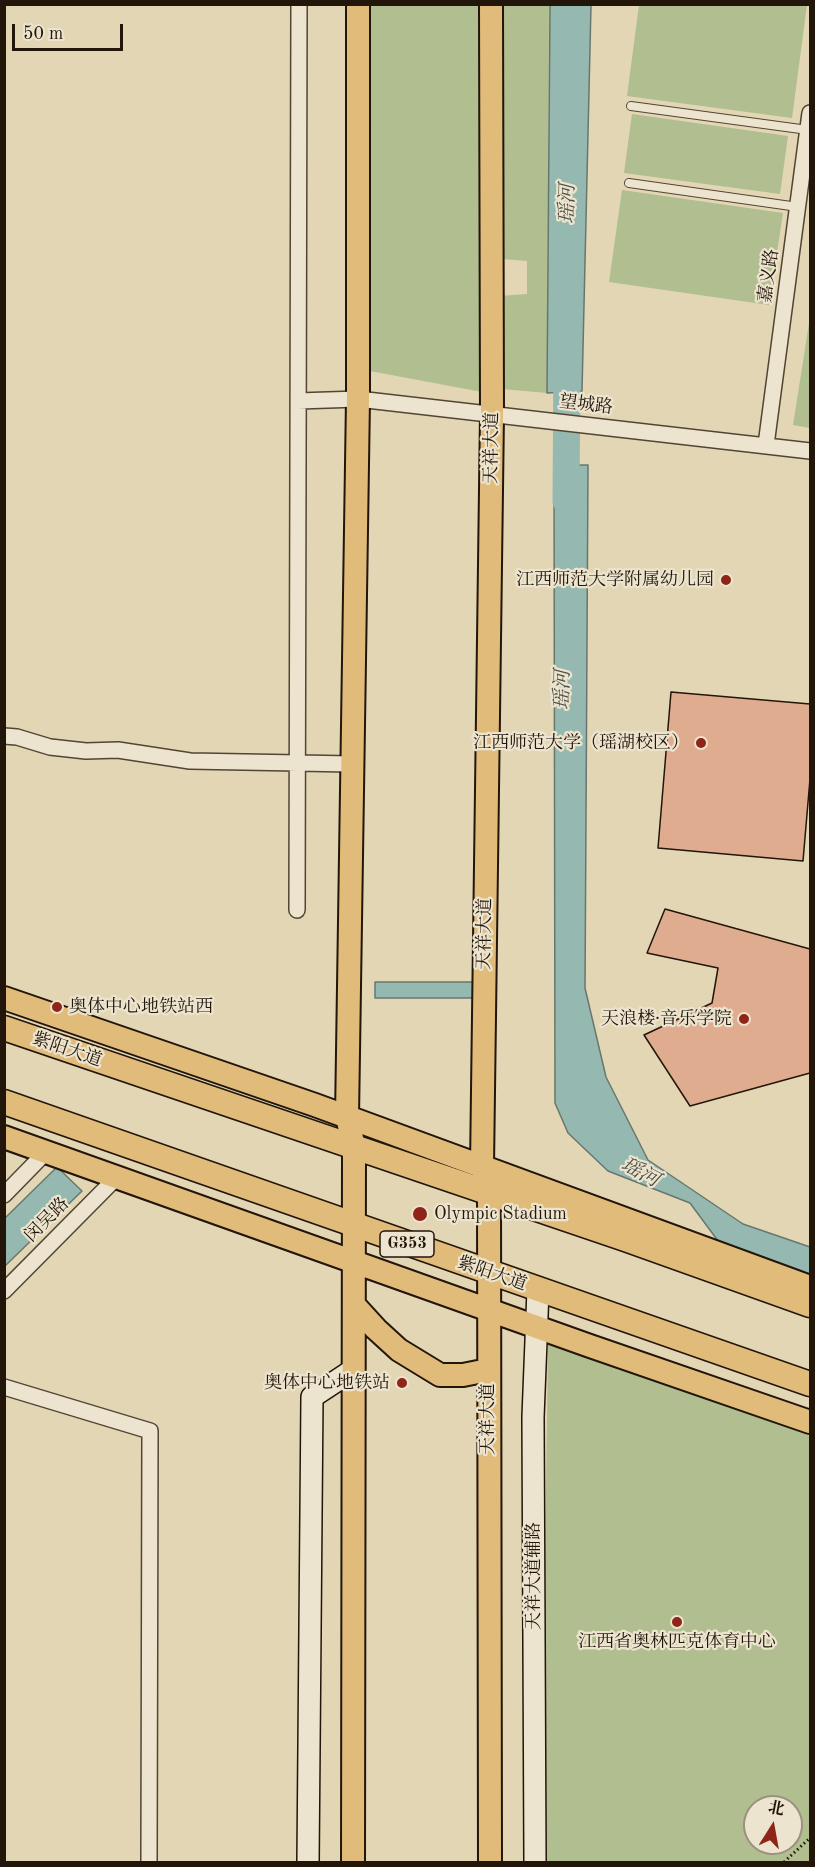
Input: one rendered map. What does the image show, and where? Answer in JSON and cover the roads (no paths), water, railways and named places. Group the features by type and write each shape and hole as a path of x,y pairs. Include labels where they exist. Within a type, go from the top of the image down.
{"highway":[{"name":"紫阳大道","path":"4,1028 810,1305"},
{"name":"紫阳大道","path":"4,1102 810,1384"}],"main road":[{"path":"353,1863 354,1147 347,1117 358,399 358,4"},
{"name":"天祥大道","path":"490,1863 489,1193 482,1166 502,415 491,4"},
{"path":"4,998 347,1117 810,1287"},
{"path":"4,1137 810,1422"},
{"name":"天祥大道辅路","path":"535,1863 533,1417 538,1290"},
{"path":"355,1306 399,1350 440,1375 463,1375 488,1370"},
{"path":"308,1863 312,1397 353,1370"}],"street":[{"path":"297,910 299,4"},
{"name":"嘉义路","path":"766,445 810,113"},
{"name":"望城路","path":"298,401 358,399 810,451"},
{"path":"4,736 17,737 51,747 118,750 190,760 352,764"},
{"path":"4,1195 46,1152"},
{"name":"闵吴路","path":"4,1291 117,1178"},
{"path":"4,1387 150,1431 149,1863"}],"lane":[{"path":"630,106 808,130"},
{"path":"629,183 798,207"}],"water":[{"path":"550,5 591,5 582,391 547,393"},
{"path":"554,465 588,465 585,988 606,1077 648,1160 743,1224 810,1247 810,1279 724,1249 690,1203 608,1171 568,1133 555,1103"},
{"path":"375,982 479,982 479,998 375,998"},
{"path":"57,1167 82,1191 5,1266 5,1218"}],"waterway":[{"name":"瑶河","path":"566,501 567,357"}],"place":[{"name":"江西师范大学附属幼儿园","path":"726,580"},
{"name":"江西师范大学（瑶湖校区）","path":"701,743"},
{"name":"奥体中心地铁站西","path":"57,1007"},
{"name":"天浪楼·音乐学院","path":"744,1019"},
{"name":"Olympic Stadium","path":"420,1214"},
{"name":"奥体中心地铁站","path":"402,1383"},
{"name":"江西省奥林匹克体育中心","path":"677,1622"}]}
